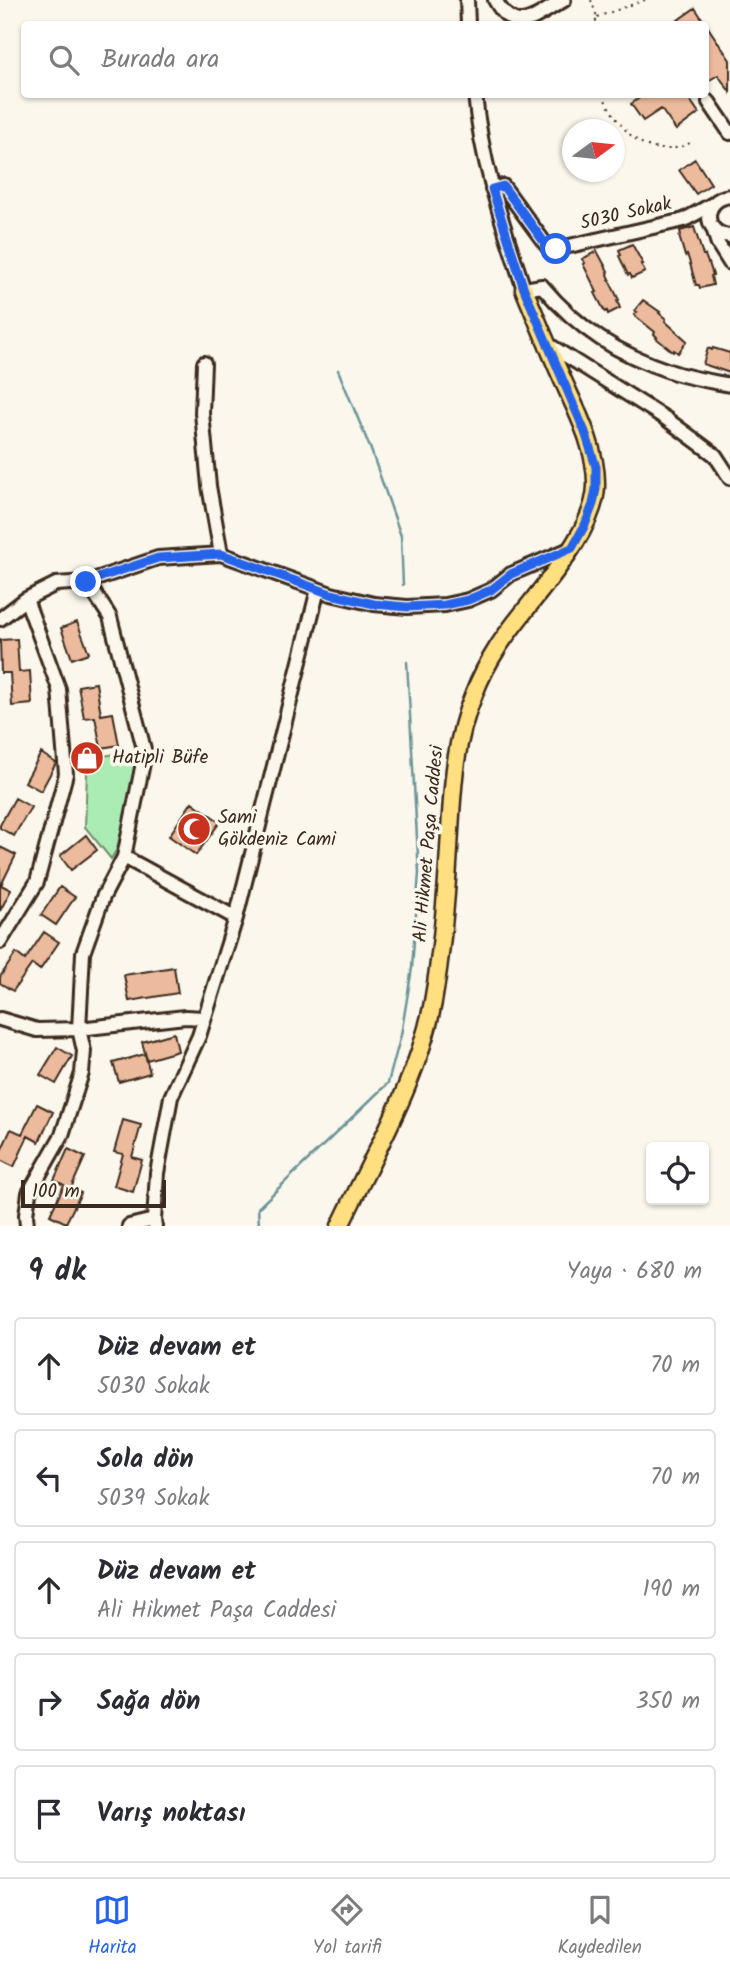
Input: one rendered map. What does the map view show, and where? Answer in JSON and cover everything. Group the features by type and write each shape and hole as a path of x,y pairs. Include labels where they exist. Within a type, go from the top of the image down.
{"main road":[{"name":"Ali Hikmet Paşa Caddesi","path":"340,1226 399,1103 421,1050 433,1004 444,925 453,788 459,740 474,694 499,646 572,548 585,525 596,489 596,467 585,432 524,289"}],"street":[{"path":"467,0 468,21"},
{"path":"495,0 502,13 512,20 527,21 564,0"},
{"path":"475,98 492,189 524,289 542,286 562,309 595,337 635,358 673,372 730,385"},
{"path":"709,102 730,133"},
{"name":"5030 Sokak","path":"492,189 503,186 547,246 556,249 684,220 713,204"},
{"path":"730,196 713,204 709,216 718,244 730,263"},
{"path":"713,228 730,236"},
{"path":"546,343 665,418 715,455 730,478"},
{"path":"204,363 202,412 209,486 221,554"},
{"path":"0,619 26,599 56,584 86,582 158,558 221,554 331,594 374,604 407,607 445,605 468,600 491,590 511,574 572,548"},
{"path":"27,1226 29,1193 62,1135 82,1073 84,1051 79,1029 83,953 103,897 124,857 145,753 110,617 86,582"},
{"path":"129,1226 154,1223 157,1173 171,1097 199,1037 236,918 317,589"},
{"path":"0,942 37,882 66,774 59,689 26,599"},
{"path":"124,857 236,918"},
{"path":"0,1019 37,1030 79,1029 185,1017 204,1018"}],"path":[{"path":"592,0 596,21"},
{"path":"597,17 645,0"},
{"path":"603,98 613,118 631,137 650,148 667,148 694,141"}],"green space":[{"path":"135,751 139,756 117,849 111,859 85,827 87,772 97,757"}],"building":[{"path":"695,8 704,21 679,21"},
{"path":"709,29 730,60 730,92 718,75 709,81"},
{"path":"639,98 689,98 699,113 676,130 661,109 643,121 631,104"},
{"path":"695,159 711,184 696,194 679,170"},
{"path":"694,227 713,275 713,285 700,288 696,285 679,236 680,231"},
{"path":"632,244 645,272 632,278 619,256 619,250"},
{"path":"597,251 619,300 617,301 620,308 608,314 595,293 597,292 582,259"},
{"path":"643,300 660,312 665,321 687,341 678,353 656,338 655,332 634,315"},
{"path":"708,348 730,353 730,373 703,364"},
{"path":"77,622 89,653 72,659 61,628"},
{"path":"17,639 19,672 30,671 32,704 12,706 10,673 1,673 0,640"},
{"path":"96,683 101,715 113,713 119,745 101,748 95,717 84,718 78,686"},
{"path":"41,753 56,763 41,791 25,782"},
{"path":"15,798 31,807 14,836 0,828 0,825"},
{"name":"Sami Gökdeniz Cami","path":"192,802 220,822 196,855 169,836"},
{"path":"86,835 97,850 71,870 60,856"},
{"path":"0,847 16,855 1,885 11,890 0,911"},
{"path":"60,887 75,897 56,925 41,915"},
{"path":"44,932 59,942 40,970 32,964 13,991 0,983 0,977 16,953 25,960"},
{"path":"174,967 178,993 129,1001 124,975"},
{"path":"174,1033 178,1051 147,1060 142,1042"},
{"path":"57,1047 72,1056 56,1084 40,1075"},
{"path":"145,1054 150,1073 119,1082 113,1063"},
{"path":"37,1104 53,1112 39,1142 28,1136 14,1167 0,1160 0,1153 11,1129 22,1134"},
{"path":"123,1120 141,1125 132,1157 142,1160 133,1192 114,1186 123,1154 114,1152"},
{"path":"68,1149 85,1157 71,1188 81,1193 66,1223 50,1215 64,1185 54,1180"}],"waterway":[{"path":"338,370 371,450 401,536 403,585"},
{"path":"259,1226 258,1208 388,1083 401,1035 412,968 419,873 407,662"}],"place":[{"name":"Hatipli Büfe","path":"87,758"},
{"name":"Sami Gökdeniz Cami","path":"194,829"}],"route":[{"path":"86,582 158,558 221,554 331,594 374,604 407,607 445,605 468,600 491,590 511,574 572,548 593,504 596,467 585,432 524,289 492,189 503,186 547,246 556,249"}]}
